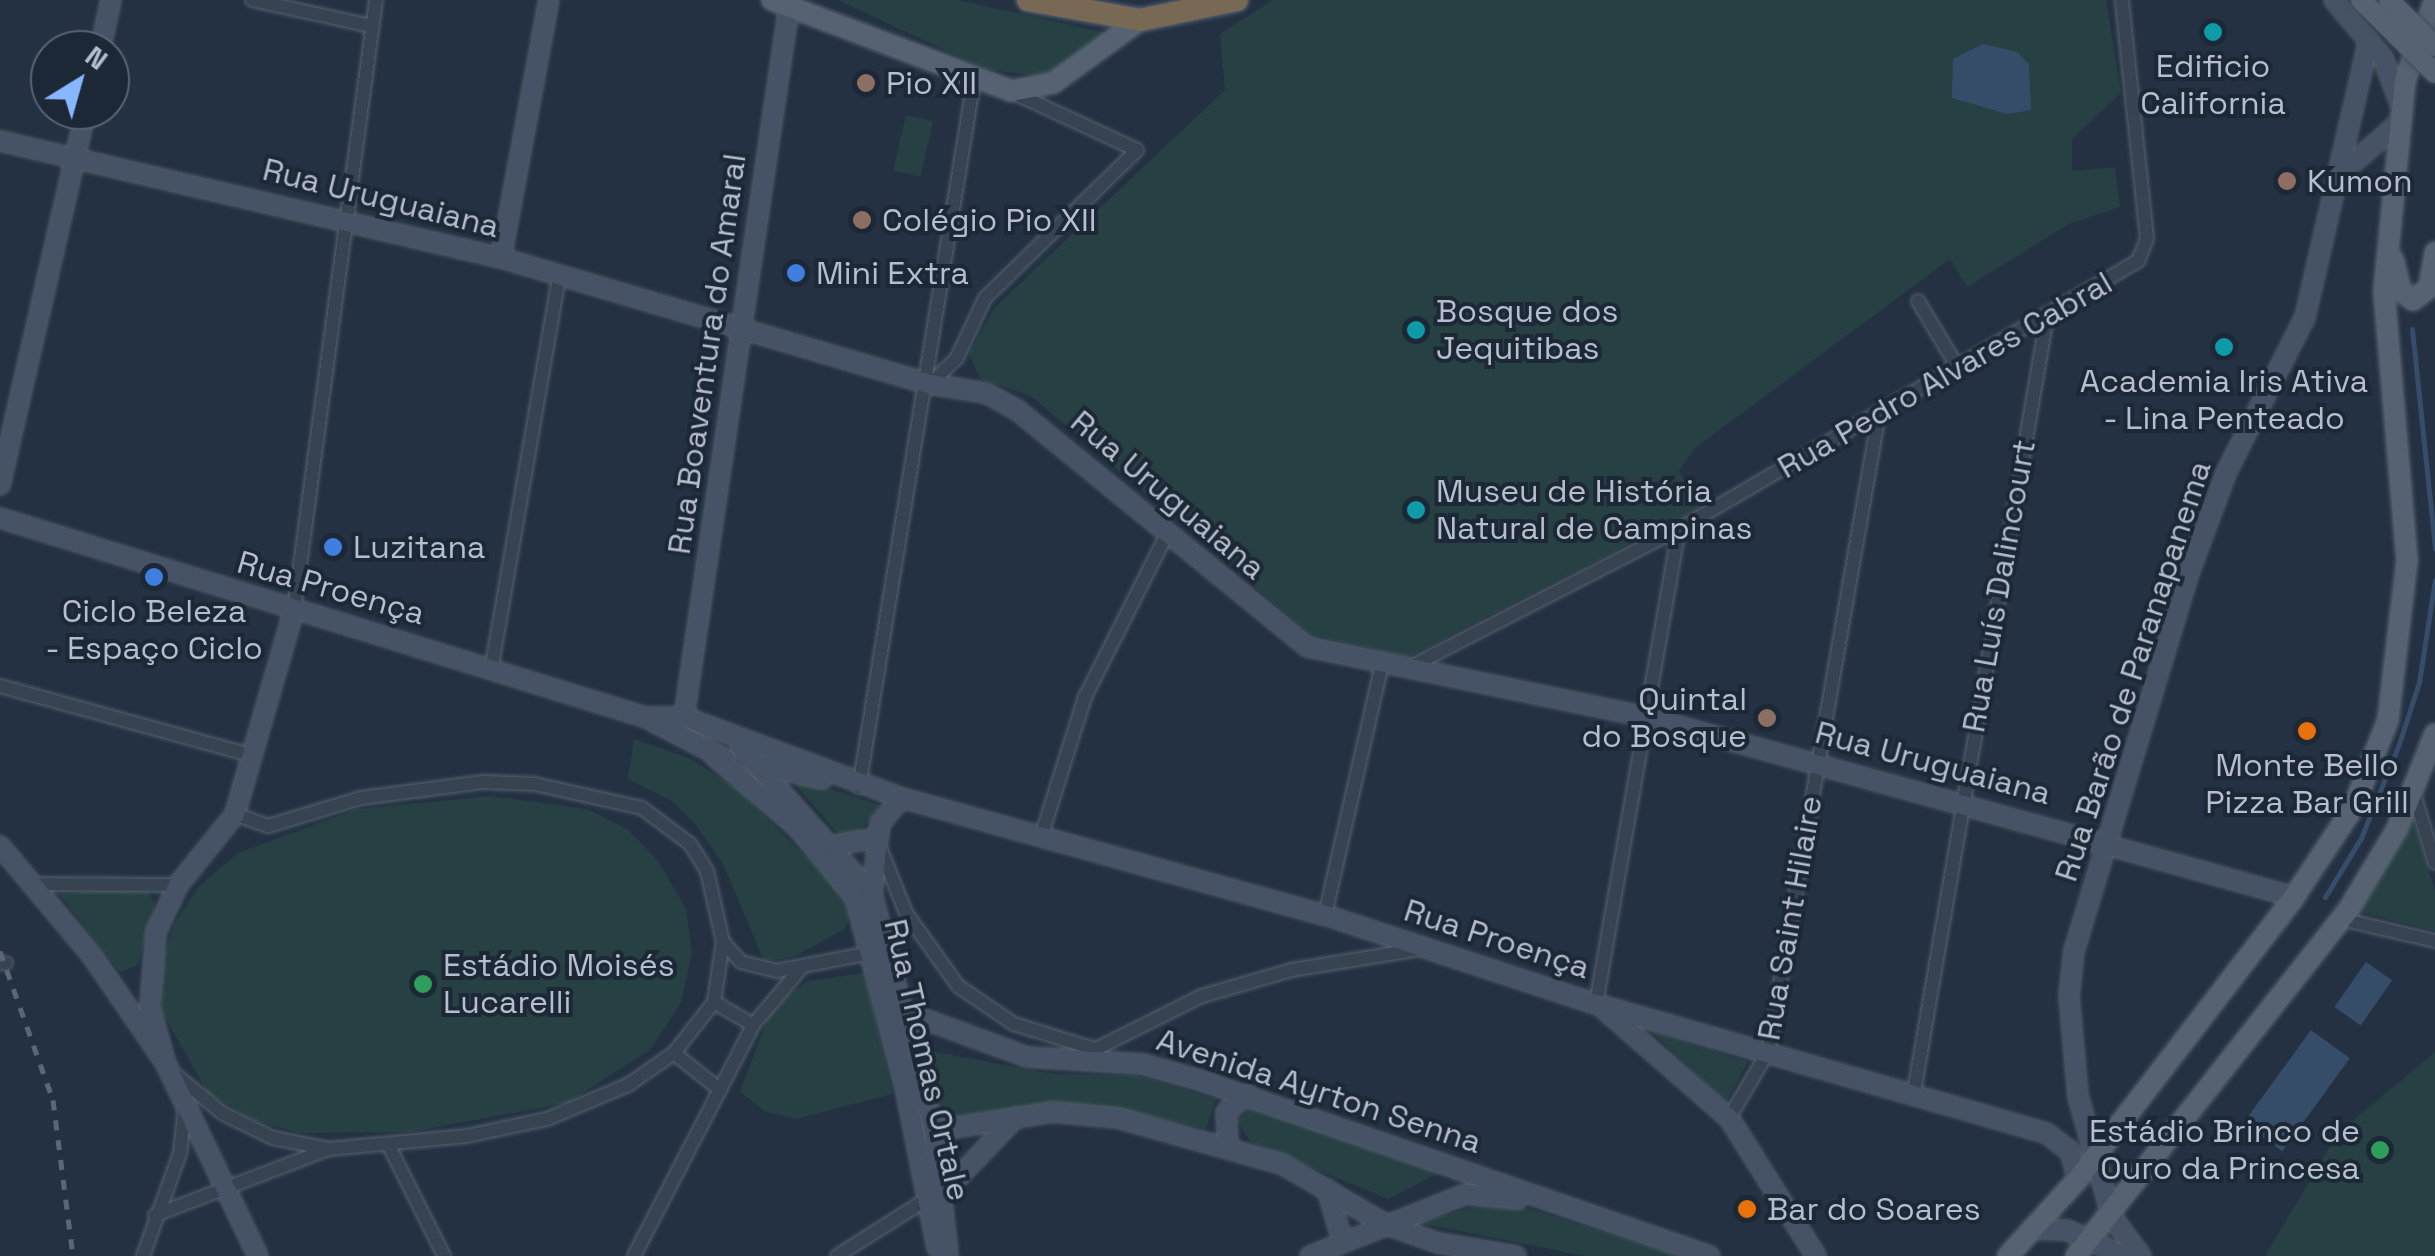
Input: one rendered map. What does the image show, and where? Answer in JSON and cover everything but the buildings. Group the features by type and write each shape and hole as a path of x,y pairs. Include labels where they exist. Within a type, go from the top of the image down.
{"highway":[{"path":"1028,0 1140,20 1238,0"}],"main road":[{"path":"105,30 112,0"},
{"path":"500,258 548,0"},
{"path":"2334,0 2393,75 2400,114"},
{"path":"2361,0 2435,73"},
{"path":"2389,0 2435,46"},
{"path":"784,2 974,80 1011,91 1053,83 1140,20"},
{"name":"Rua Boaventura do Amaral","path":"684,716 742,330 784,2"},
{"path":"2008,1256 2078,1179 2294,897 2353,808 2388,720 2400,662 2408,560 2384,317 2388,238 2405,80 2433,9"},
{"name":"Rua Barão de Paranapanema","path":"2141,1256 2112,1217 2092,1160 2080,1108 2070,974 2208,521 2305,316 2369,40"},
{"path":"2339,175 2400,114"},
{"path":"0,485 81,130"},
{"name":"Rua Uruguaiana","path":"0,141 346,219 560,273 930,384 986,393 1017,410 1308,647 1646,717 2108,840 2294,897"},
{"path":"2388,238 2396,280 2413,300 2429,288 2435,254"},
{"name":"Rua Proença","path":"0,518 294,610 492,665 645,717 715,757 864,785"},
{"path":"164,1062 148,972 178,885 220,843 236,814 294,610"},
{"name":"Rua Proença","path":"645,717 684,716 722,735 902,798 1325,915 1596,1004 1914,1092 2046,1133"},
{"path":"2083,1249 2112,1217 2341,918 2414,794 2435,734"},
{"name":"Rua Proença","path":"722,735 762,765"},
{"name":"Rua Thomas Ortale","path":"715,757 822,854 854,897 937,1194 948,1256"},
{"name":"Rua Thomas Ortale","path":"762,765 836,845 872,894 934,1131 937,1256"},
{"path":"872,894 876,838 884,814 902,798"},
{"path":"836,845 876,838"},
{"path":"0,846 164,1062 258,1256"},
{"path":"1596,1004 1729,1118 1816,1256"},
{"name":"Avenida Ayrton Senna","path":"905,1012 1027,1057 1094,1054 1248,1095 1710,1256"},
{"path":"1228,1146 1226,1112 1248,1095"},
{"path":"2078,1179 2070,1151 2046,1133 2080,1108"},
{"path":"934,1131 1084,1112 1228,1146 1327,1189 1386,1224 1516,1256"},
{"path":"937,1194 1016,1118"},
{"path":"1327,1189 1343,1243"},
{"name":"Avenida Ayrton Senna","path":"1310,1256 1386,1224 1478,1193 1596,1219"},
{"path":"2032,1230 2054,1227 2083,1249 2124,1256"},
{"path":"1798,1256 1805,1236"}],"street":[{"path":"252,0 371,26"},
{"path":"294,610 376,0"},
{"name":"Rua Pedro Alvares Cabral","path":"1410,667 1679,529 2138,261 2147,247 2122,0"},
{"path":"864,785 930,384 974,80"},
{"path":"930,384 957,358 985,298 1137,150 1011,91"},
{"path":"492,665 560,273"},
{"path":"1918,301 1958,368"},
{"name":"Rua Luís Dalincourt","path":"1914,1092 2046,317"},
{"name":"Rua Saint Hilaire","path":"1729,1118 1768,1052 1879,414"},
{"path":"1596,1004 1679,529"},
{"path":"1042,834 1085,698 1168,532"},
{"path":"1325,915 1382,664"},
{"path":"0,686 252,755"},
{"path":"156,1215 222,1186 328,1149 389,1146 548,1119 616,1092 674,1053 714,1002 722,942 707,871 690,844 665,820 616,800 484,782 361,798 268,826 236,814"},
{"path":"2414,794 2435,862"},
{"path":"876,838 906,913 958,986 1014,1024 1094,1054 1220,991 1291,970 1431,947"},
{"path":"31,884 178,885"},
{"path":"2341,918 2435,941"},
{"path":"722,942 759,970 802,967 871,948 892,963"},
{"path":"634,1256 753,1025 802,967"},
{"path":"714,1002 753,1025"},
{"path":"674,1053 720,1090"},
{"path":"164,1062 194,1094 250,1129 328,1149"},
{"path":"143,1256 180,1153 185,1107"},
{"path":"389,1146 444,1256"},
{"path":"838,1256 937,1194"}],"green space":[{"path":"838,0 958,0 1107,33 1052,74 1030,75 985,69"},
{"name":"Bosque dos Jequitibas","path":"1273,0 2106,0 2121,93 2072,139 2072,171 2115,167 2120,207 2069,224 1967,287 1950,259 1695,448 1679,470 1699,508 1408,657 1310,634 1031,396 980,379 969,354 995,307 1225,90 1220,34"},
{"path":"906,115 933,121 920,177 893,171"},
{"path":"634,739 691,759 737,789 838,888 851,913 845,929 793,957 764,961 723,864 696,825 672,801 628,779"},
{"path":"787,775 880,805 856,837 840,836"},
{"name":"Estádio Moisés Lucarelli","path":"491,796 587,809 629,830 658,861 686,909 692,953 681,1003 650,1050 567,1103 411,1132 299,1133 256,1121 208,1093 162,1012 161,965 174,924 199,886 238,853 357,809"},
{"path":"2408,805 2435,890 2435,931 2349,909"},
{"path":"145,887 155,903 138,965 120,972 59,894"},
{"path":"864,973 893,1094 795,1119 766,1112 740,1092 768,1017 787,995 808,981"},
{"path":"1651,1031 1748,1062 1726,1102"},
{"path":"925,1050 1053,1074 1136,1075 1216,1099 1206,1129 1116,1109 943,1122"},
{"name":"Estádio Brinco de Ouro da Princesa","path":"2435,1052 2435,1256 2265,1256 2338,1133"},
{"path":"1251,1107 1447,1169 1388,1199 1251,1142 1237,1121"},
{"path":"1485,1203 1518,1205 1679,1256 1585,1256 1419,1223"}],"water":[{"path":"1983,44 2017,52 2029,64 2031,110 2007,114 1952,98 1953,59"},
{"path":"2366,962 2392,980 2361,1025 2334,1007"},
{"path":"2311,1030 2350,1058 2282,1151 2243,1123"}],"waterway":[{"path":"2412,329 2435,549"},
{"path":"2325,897 2361,838 2399,744 2419,682 2435,580"}],"railway":[{"path":"0,951 53,1100 73,1256"}],"place":[{"name":"Edificio California","path":"2213,32"},
{"name":"Pio XII","path":"866,83"},
{"name":"Kumon","path":"2287,181"},
{"name":"Colégio Pio XII","path":"862,220"},
{"name":"Mini Extra","path":"796,273"},
{"name":"Bosque dos Jequitibas","path":"1416,330"},
{"name":"Academia Iris Ativa - Lina Penteado","path":"2224,347"},
{"name":"Museu de História Natural de Campinas","path":"1416,510"},
{"name":"Luzitana","path":"333,547"},
{"name":"Ciclo Beleza - Espaço Ciclo","path":"154,577"},
{"name":"Quintal do Bosque","path":"1767,718"},
{"name":"Monte Bello Pizza Bar Grill","path":"2307,731"},
{"name":"Estádio Moisés Lucarelli","path":"423,984"},
{"name":"Estádio Brinco de Ouro da Princesa","path":"2380,1150"},
{"name":"Bar do Soares","path":"1747,1209"}]}
